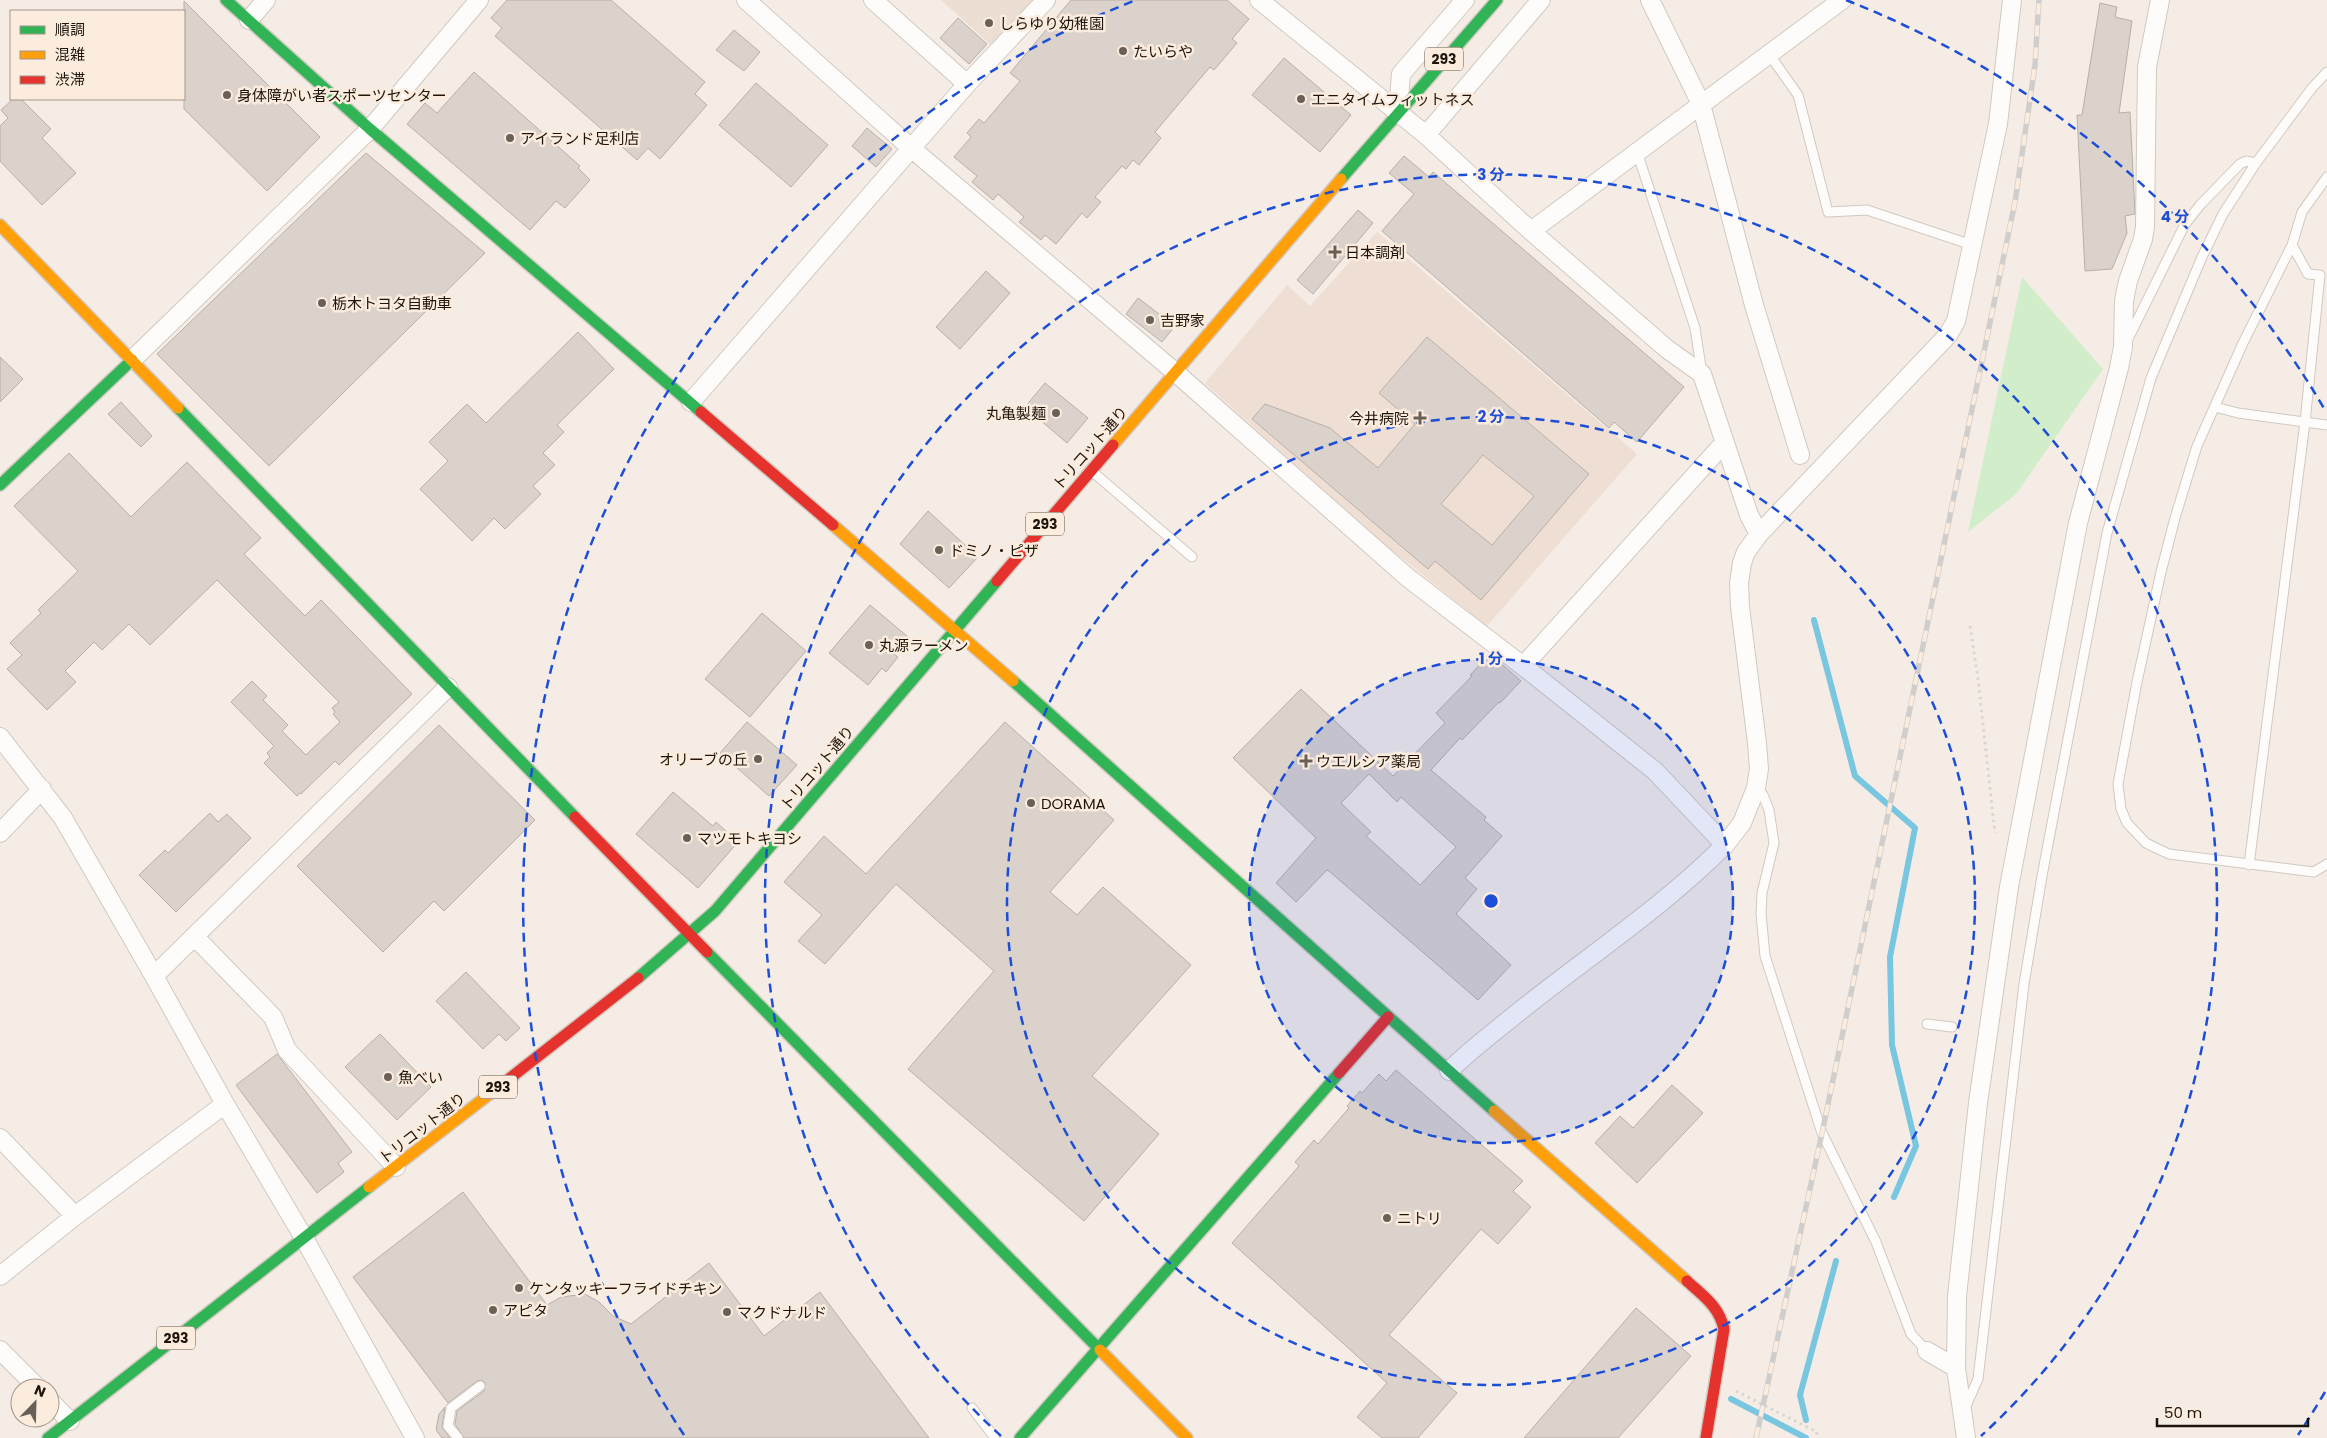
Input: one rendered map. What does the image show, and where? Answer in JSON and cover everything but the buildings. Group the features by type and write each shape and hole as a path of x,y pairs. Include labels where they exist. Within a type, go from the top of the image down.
{"main road":[{"path":"226,0 370,129 955,629 1388,1017 1713,1304 1721,1316 1724,1329 1717,1382 1706,1438"},
{"name":"トリコット通り","path":"48,1438 662,959 716,911 1175,372 1398,112 1497,0"},
{"path":"0,225 690,935 1187,1438"},
{"path":"0,485 132,360"},
{"path":"1020,1438 1388,1017"}],"street":[{"path":"248,20 266,0"},
{"path":"132,360 370,129 479,0"},
{"path":"746,0 911,148 1175,372 1407,577 1656,771 1725,845"},
{"path":"873,0 967,84"},
{"path":"691,402 967,84 1046,0"},
{"path":"1259,0 1426,135 1531,231 1667,349 1702,374 1748,516 1759,534"},
{"path":"1398,112 1401,74 1465,0"},
{"path":"1426,135 1541,0"},
{"path":"1650,0 1701,104 1754,305 1800,456"},
{"path":"1531,231 1842,0"},
{"path":"1449,1070 1546,990 1682,884 1725,845 1742,823 1756,788 1759,769 1758,742 1740,607 1739,584 1742,563 1746,552 1759,534 1948,335 1956,320 1998,124 2012,0"},
{"path":"1966,1438 1956,1368 1958,1296 1978,1102 2010,887 2078,523 2123,347 2124,301 2128,281 2143,239 2145,227 2147,68 2160,0"},
{"path":"1523,666 1725,442"},
{"path":"154,976 448,687"},
{"path":"0,737 63,818 154,976 224,1104 304,1238 415,1438"},
{"path":"0,833 42,790"},
{"path":"195,937 273,1017 287,1050 396,1167"},
{"path":"0,1276 75,1216 224,1104"},
{"path":"0,1138 75,1216"},
{"path":"0,1350 28,1378"},
{"path":"1927,1351 1956,1368"},
{"path":"60,1410 70,1421"}],"lane":[{"path":"1768,54 1798,95 1828,212 1867,210 1972,245"},
{"path":"1963,1413 1978,1379 2024,984 2048,844 2107,533 2151,378 2222,214 2256,163 2312,88 2327,72"},
{"path":"1637,152 1694,328 1702,374"},
{"path":"2123,347 2139,319 2185,224 2201,204 2240,164 2246,160 2256,163"},
{"path":"2327,177 2302,212 2292,245 2243,343 2198,446 2167,544 2137,682 2118,784 2121,809 2127,822 2146,843 2169,854 2314,872 2327,864"},
{"path":"2248,864 2305,422 2320,275 2308,274 2292,245"},
{"path":"2215,407 2238,413 2327,425"},
{"path":"1091,470 1192,557"},
{"path":"1756,788 1763,795 1769,810 1774,843 1762,893 1761,914 1765,956 1822,1134 1876,1242 1911,1334 1927,1351"},
{"path":"1927,1024 1952,1026"},
{"path":"458,1438 448,1426 451,1408 480,1386"},
{"path":"972,1408 996,1438"}],"path":[{"path":"1970,626 1978,679 1995,833"},
{"path":"1717,1382 1817,1432 1816,1438"}],"shaded area":[{"name":"しらゆり幼稚園","path":"941,0 1032,0 992,46"},
{"name":"今井病院","path":"1377,232 1637,454 1487,626 1374,536 1205,383 1287,285 1310,306"}],"green space":[{"path":"2022,277 2103,369 2016,494 1968,532"}],"waterway":[{"path":"1814,620 1855,776 1915,828 1890,957 1892,1045 1916,1146 1894,1197"},
{"path":"1806,1420 1800,1395 1836,1261"},
{"path":"1731,1399 1806,1438"}],"railway":[{"path":"1756,1438 1822,1133 2015,202 2035,65 2039,0"}],"traffic: fast":[{"path":"226,0 370,129 701,412"},
{"path":"1341,179 1497,0"},
{"path":"0,485 132,360"},
{"path":"178,408 575,817"},
{"path":"638,978 715,911 997,581"},
{"path":"1013,681 1494,1111"},
{"path":"707,952 1100,1350"},
{"path":"1020,1438 1339,1073"},
{"path":"48,1438 369,1187"}],"traffic: slow":[{"path":"1113,445 1341,179"},
{"path":"0,225 178,408"},
{"path":"833,525 1013,681"},
{"path":"369,1187 500,1086"},
{"path":"1494,1111 1687,1281"},
{"path":"1100,1350 1187,1438"}],"traffic: jam":[{"path":"701,412 833,525"},
{"path":"997,581 1113,445"},
{"path":"575,817 707,952"},
{"path":"500,1086 638,978"},
{"path":"1339,1073 1388,1017"},
{"path":"1687,1281 1714,1308 1722,1321 1724,1329 1706,1438"}],"place":[{"name":"しらゆり幼稚園","path":"989,23"},
{"name":"たいらや","path":"1123,51"},
{"name":"身体障がい者スポーツセンター","path":"227,95"},
{"name":"エニタイムフィットネス","path":"1301,99"},
{"name":"アイランド足利店","path":"510,138"},
{"name":"日本調剤","path":"1335,252"},
{"name":"栃木トヨタ自動車","path":"322,303"},
{"name":"吉野家","path":"1150,320"},
{"name":"丸亀製麺","path":"1056,413"},
{"name":"今井病院","path":"1420,418"},
{"name":"ドミノ・ピザ","path":"939,550"},
{"name":"丸源ラーメン","path":"869,645"},
{"name":"オリーブの丘","path":"758,759"},
{"name":"ウエルシア薬局","path":"1306,761"},
{"name":"DORAMA","path":"1031,803"},
{"name":"マツモトキヨシ","path":"687,838"},
{"name":"魚べい","path":"388,1077"},
{"name":"ニトリ","path":"1387,1218"},
{"name":"ケンタッキーフライドチキン","path":"519,1288"},
{"name":"アピタ","path":"493,1310"},
{"name":"マクドナルド","path":"727,1312"}]}
